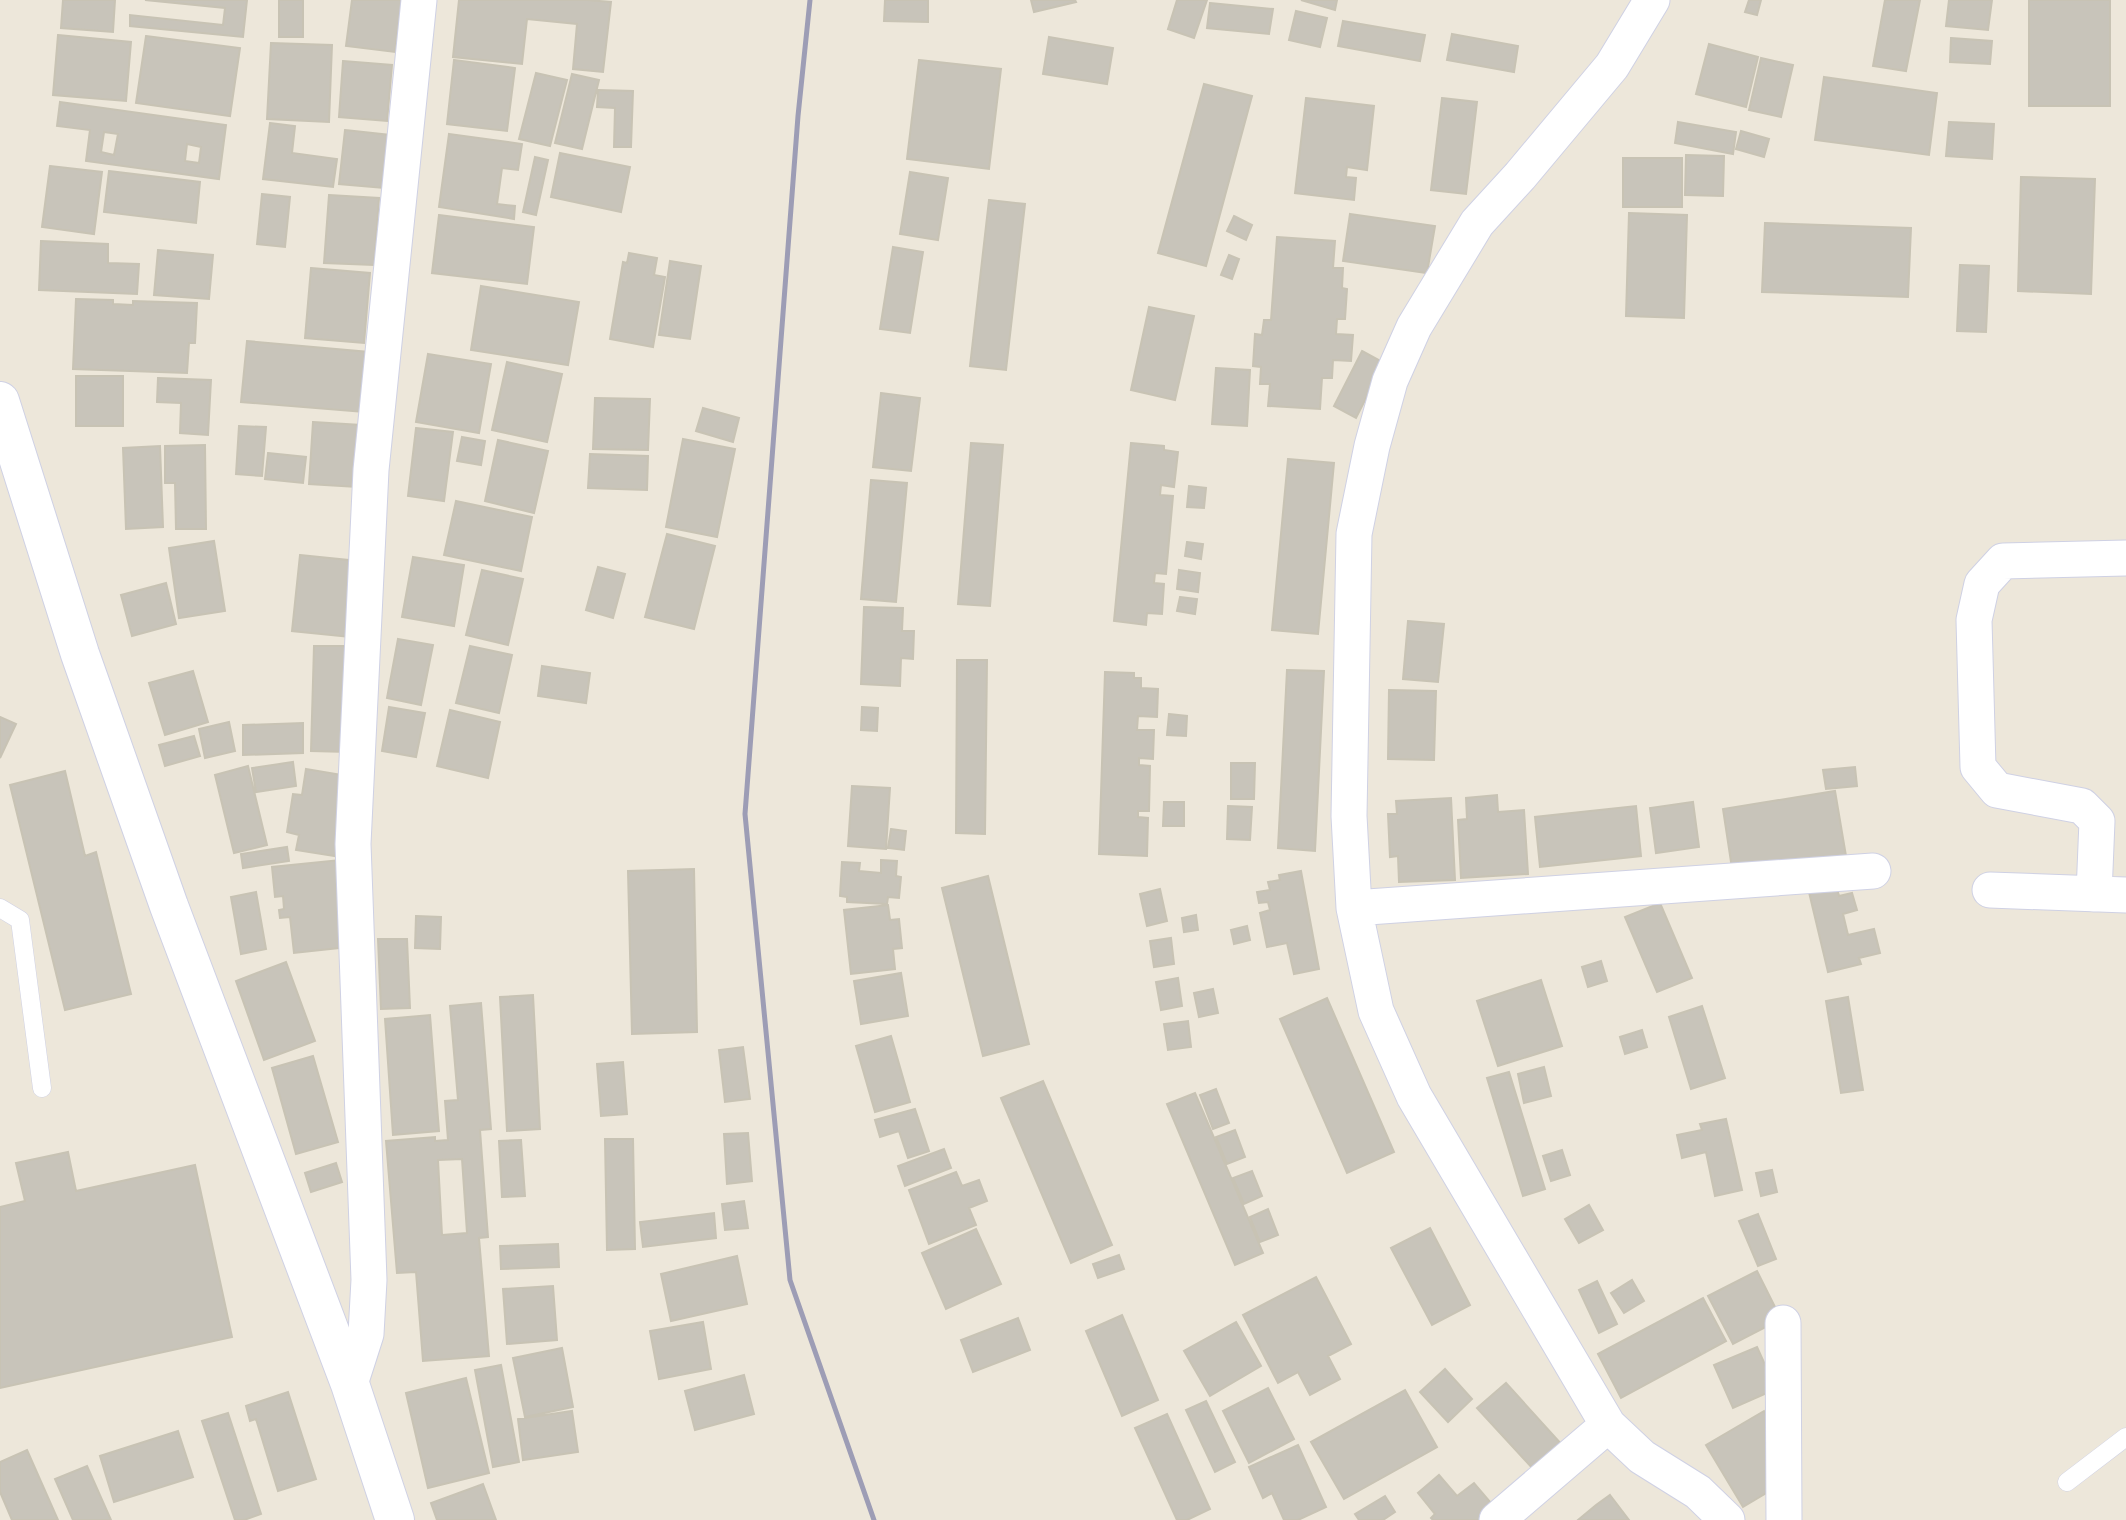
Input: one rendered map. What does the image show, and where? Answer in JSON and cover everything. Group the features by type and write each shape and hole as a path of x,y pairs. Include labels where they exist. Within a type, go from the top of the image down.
{"street":[{"path":"350,1384 366,1334 369,1280 353,844 371,470 419,0"},
{"path":"1651,0 1612,66 1477,223 1414,327 1390,381 1372,446 1354,534 1349,816 1354,908 1376,1011 1414,1096 1608,1425 1642,1457 1698,1492 1727,1520"},
{"path":"0,401 80,654 156,868 350,1384 395,1520"},
{"path":"1990,890 2110,894 2097,821 2082,806 1997,790 1978,767 1974,620 1982,584 2003,561 2126,558"},
{"path":"1354,908 1873,871"},
{"path":"1783,1323 1784,1520"},
{"path":"1497,1520 1608,1425"}],"lane":[{"path":"0,908 20,920 42,1088"},
{"path":"2067,1482 2126,1437"}],"building":[{"path":"63,0 115,0 113,32 61,28"},
{"path":"145,0 247,0 243,37 130,26 130,15 223,25 225,8"},
{"path":"279,0 303,0 303,37 279,37"},
{"path":"352,0 402,0 395,52 346,46"},
{"path":"459,0 611,2 603,72 573,69 577,24 527,19 522,64 453,57"},
{"path":"885,0 928,0 928,22 884,21"},
{"path":"1031,0 1075,0 1076,2 1034,12"},
{"path":"1177,0 1207,0 1194,38 1168,29"},
{"path":"1301,0 1337,0 1335,10"},
{"path":"1749,0 1761,0 1757,15 1745,12"},
{"path":"1885,0 1920,0 1906,71 1873,66"},
{"path":"1949,0 1992,0 1988,30 1946,26"},
{"path":"2029,0 2110,0 2110,106 2029,106"},
{"path":"1210,3 1273,9 1269,34 1207,28"},
{"path":"1296,11 1327,18 1320,47 1289,40"},
{"path":"1343,21 1425,35 1420,61 1338,46"},
{"path":"1452,34 1518,46 1514,72 1447,60"},
{"path":"58,35 131,42 126,101 53,95"},
{"path":"146,36 240,48 230,116 136,103"},
{"path":"1049,37 1113,48 1107,84 1043,74"},
{"path":"1951,38 1992,41 1990,64 1950,62"},
{"path":"271,43 332,45 329,122 267,119"},
{"path":"1709,44 1758,57 1746,107 1696,94"},
{"path":"1761,58 1793,65 1781,117 1749,110"},
{"path":"454,60 515,68 507,131 447,124"},
{"path":"919,60 1001,69 989,169 907,159"},
{"path":"343,61 392,65 387,121 339,117"},
{"path":"536,73 567,80 550,146 519,139"},
{"path":"572,74 599,80 582,149 555,143"},
{"path":"1824,77 1937,93 1929,155 1815,140"},
{"path":"1204,84 1252,96 1206,266 1158,253"},
{"path":"598,90 633,91 631,147 614,147 615,108 597,107"},
{"path":"1306,98 1374,106 1367,170 1347,167 1346,177 1356,178 1354,200 1295,193"},
{"path":"1442,98 1477,102 1466,194 1431,190"},
{"path":"60,102 226,125 219,179 86,161 90,130 57,126","holes":["104,132 118,134 114,155 101,152","187,144 201,147 199,163 185,161"]},
{"path":"1678,122 1736,132 1733,154 1675,143"},
{"path":"1949,122 1994,124 1992,159 1946,156"},
{"path":"270,123 295,126 292,153 337,159 333,187 263,179"},
{"path":"345,130 390,135 384,188 339,184"},
{"path":"1741,131 1769,139 1764,157 1736,149"},
{"path":"449,134 522,144 518,170 502,168 497,204 515,206 514,219 439,207"},
{"path":"560,153 630,167 621,212 551,197"},
{"path":"1686,155 1724,156 1723,196 1685,195"},
{"path":"535,157 548,160 536,215 523,212"},
{"path":"1623,158 1682,158 1682,207 1623,207"},
{"path":"50,166 102,172 94,234 42,227"},
{"path":"109,171 200,182 196,223 104,212"},
{"path":"910,172 948,178 938,240 900,234"},
{"path":"2021,177 2095,179 2091,294 2018,291"},
{"path":"262,194 290,197 285,247 257,244"},
{"path":"329,195 379,198 374,265 324,263"},
{"path":"989,200 1025,204 1006,370 970,366"},
{"path":"1629,213 1687,215 1684,318 1626,316"},
{"path":"1350,214 1435,226 1427,273 1343,261"},
{"path":"439,215 534,227 527,284 432,273"},
{"path":"1234,216 1252,225 1246,240 1227,231"},
{"path":"1765,223 1911,228 1908,297 1762,292"},
{"path":"1277,237 1335,241 1333,268 1343,268 1342,288 1347,289 1345,319 1337,319 1336,334 1353,335 1351,361 1333,360 1332,378 1322,378 1320,409 1268,406 1270,384 1260,384 1261,367 1253,366 1255,334 1262,335 1264,320 1271,320"},
{"path":"41,241 108,244 108,263 139,264 137,294 39,290"},
{"path":"893,247 923,252 910,333 880,329"},
{"path":"158,250 213,255 209,299 154,295"},
{"path":"629,253 657,258 654,275 665,277 653,347 610,339 623,262 627,263"},
{"path":"1229,255 1239,259 1232,279 1221,275"},
{"path":"670,261 701,266 690,339 659,335"},
{"path":"1960,265 1989,266 1986,332 1957,331"},
{"path":"311,268 370,273 364,343 305,338"},
{"path":"481,286 579,302 568,365 471,350"},
{"path":"76,299 113,300 113,304 133,305 133,301 197,303 195,343 189,343 187,373 73,369"},
{"path":"1149,307 1194,316 1175,400 1131,390"},
{"path":"247,341 369,352 364,412 241,402"},
{"path":"1362,351 1384,363 1356,418 1334,406"},
{"path":"428,354 491,364 479,433 416,422"},
{"path":"507,362 562,374 547,442 492,430"},
{"path":"1216,368 1250,370 1247,426 1212,424"},
{"path":"76,376 123,376 123,426 76,426"},
{"path":"158,378 211,380 208,435 180,433 181,403 157,402"},
{"path":"881,393 920,398 911,471 873,467"},
{"path":"595,398 650,399 648,450 593,449"},
{"path":"703,408 739,418 733,442 696,431"},
{"path":"313,422 361,425 357,487 309,484"},
{"path":"239,426 266,427 262,476 236,474"},
{"path":"416,428 453,432 444,501 408,496"},
{"path":"462,437 485,441 481,465 457,461"},
{"path":"683,439 735,449 717,537 666,527"},
{"path":"498,440 548,451 534,513 485,501"},
{"path":"971,443 1003,445 990,606 958,604"},
{"path":"1131,443 1164,446 1164,450 1178,452 1174,487 1161,485 1160,495 1173,496 1166,574 1155,573 1154,583 1164,584 1162,614 1147,613 1146,625 1114,621"},
{"path":"205,445 206,529 176,529 175,483 165,483 165,446"},
{"path":"160,446 163,527 126,529 123,448"},
{"path":"268,453 306,457 303,483 265,479"},
{"path":"590,454 648,456 647,490 588,488"},
{"path":"1288,459 1334,463 1318,634 1272,630"},
{"path":"871,480 907,483 896,602 861,599"},
{"path":"1189,486 1206,488 1204,508 1187,507"},
{"path":"456,501 532,517 521,571 444,555"},
{"path":"667,534 715,546 694,629 645,617"},
{"path":"214,541 225,611 179,618 169,548"},
{"path":"1187,542 1203,544 1201,559 1185,556"},
{"path":"300,555 358,561 350,637 292,631"},
{"path":"413,557 464,565 454,626 402,617"},
{"path":"598,567 625,574 613,618 586,610"},
{"path":"482,570 523,579 508,645 466,635"},
{"path":"1179,570 1200,573 1198,592 1177,589"},
{"path":"166,583 176,624 132,636 121,595"},
{"path":"1180,597 1197,599 1195,614 1177,611"},
{"path":"864,607 903,608 902,631 914,631 913,659 901,658 900,686 861,684"},
{"path":"1408,621 1444,624 1438,682 1403,679"},
{"path":"398,639 433,645 421,705 387,698"},
{"path":"314,646 353,646 349,752 311,751"},
{"path":"470,646 512,655 499,713 456,703"},
{"path":"957,660 987,660 985,834 956,833"},
{"path":"542,666 590,673 586,703 538,696"},
{"path":"1287,670 1324,671 1315,851 1278,848"},
{"path":"193,671 208,722 165,735 149,683"},
{"path":"1105,672 1134,673 1134,678 1141,678 1141,688 1158,689 1157,717 1138,716 1137,730 1154,730 1153,759 1139,758 1139,765 1150,766 1149,811 1138,811 1138,817 1148,818 1147,856 1099,854"},
{"path":"1389,690 1436,691 1434,760 1388,759"},
{"path":"389,707 425,713 416,757 382,751"},
{"path":"862,707 878,708 877,731 861,730"},
{"path":"450,710 500,722 488,778 437,766"},
{"path":"1169,714 1187,716 1186,736 1167,735"},
{"path":"0,717 16,724 0,758"},
{"path":"229,722 235,751 205,758 199,729"},
{"path":"303,723 303,753 243,755 243,725"},
{"path":"194,736 200,756 165,766 159,745"},
{"path":"293,762 296,786 256,792 252,768"},
{"path":"1231,763 1255,763 1254,799 1231,799"},
{"path":"248,766 267,845 234,853 215,775"},
{"path":"1855,767 1857,786 1826,789 1823,770"},
{"path":"306,769 348,776 335,856 296,850 299,835 287,832 293,794 302,795"},
{"path":"65,771 85,856 96,852 131,994 65,1010 10,785"},
{"path":"852,786 890,788 886,849 848,846"},
{"path":"1835,791 1846,856 1733,875 1723,809"},
{"path":"1497,795 1498,812 1524,810 1528,874 1461,878 1458,820 1467,819 1466,798"},
{"path":"1451,798 1455,880 1399,882 1398,856 1390,857 1388,814 1397,814 1396,801"},
{"path":"1164,802 1184,802 1184,826 1163,826"},
{"path":"1693,802 1699,847 1656,853 1650,808"},
{"path":"1228,806 1252,807 1250,840 1227,839"},
{"path":"1636,806 1641,856 1540,867 1535,817"},
{"path":"891,829 906,831 904,850 888,848"},
{"path":"287,847 289,861 243,868 241,854"},
{"path":"340,860 348,947 294,953 290,917 280,918 279,910 284,909 283,896 275,897 272,867"},
{"path":"881,860 897,861 896,876 901,877 899,898 888,897 887,904 847,902 847,897 840,896 842,862 860,863 859,871 881,873"},
{"path":"694,869 697,1032 632,1034 628,871"},
{"path":"1301,871 1319,969 1294,974 1287,943 1267,947 1260,913 1270,910 1268,902 1259,903 1257,892 1270,890 1268,882 1280,880 1279,875"},
{"path":"988,876 1029,1044 983,1056 942,888"},
{"path":"1835,882 1839,896 1852,893 1857,910 1843,914 1848,935 1874,929 1880,953 1859,958 1861,964 1828,972 1808,888"},
{"path":"1160,889 1167,921 1147,926 1140,894"},
{"path":"256,892 266,949 241,954 231,897"},
{"path":"1660,903 1692,978 1657,992 1625,917"},
{"path":"888,905 890,920 899,919 902,948 893,949 895,969 851,974 844,910"},
{"path":"1196,915 1198,930 1184,932 1182,918"},
{"path":"416,916 441,917 440,949 415,948"},
{"path":"1247,926 1250,940 1234,944 1231,930"},
{"path":"1171,938 1174,964 1154,967 1150,941"},
{"path":"378,939 407,939 410,1008 381,1009"},
{"path":"1601,961 1607,981 1588,987 1582,967"},
{"path":"286,962 315,1041 264,1060 236,981"},
{"path":"901,973 908,1016 861,1024 854,981"},
{"path":"1178,978 1182,1006 1161,1010 1156,982"},
{"path":"1541,980 1562,1046 1498,1066 1477,1001"},
{"path":"1213,989 1218,1013 1199,1017 1194,993"},
{"path":"533,995 540,1129 507,1131 500,997"},
{"path":"1848,997 1863,1090 1841,1093 1826,1001"},
{"path":"1327,998 1394,1152 1347,1173 1280,1019"},
{"path":"481,1003 491,1129 480,1130 488,1237 479,1238 489,1356 423,1361 416,1272 397,1273 386,1141 435,1137 435,1141 448,1140 445,1101 458,1100 450,1006","holes":["462,1159 467,1233 442,1235 438,1160"]},
{"path":"1702,1006 1725,1078 1691,1089 1669,1017"},
{"path":"430,1015 439,1131 393,1135 385,1019"},
{"path":"1188,1021 1191,1047 1168,1050 1164,1024"},
{"path":"1642,1030 1647,1047 1625,1054 1620,1037"},
{"path":"891,1036 910,1102 875,1112 856,1046"},
{"path":"743,1047 750,1099 725,1102 719,1050"},
{"path":"313,1056 338,1142 296,1154 272,1068"},
{"path":"623,1062 627,1114 601,1116 597,1064"},
{"path":"1544,1067 1551,1096 1524,1103 1518,1074"},
{"path":"1509,1072 1545,1189 1523,1196 1487,1078"},
{"path":"1043,1081 1112,1245 1071,1263 1001,1098"},
{"path":"1216,1089 1229,1123 1213,1129 1200,1095"},
{"path":"1195,1093 1263,1253 1235,1265 1167,1104"},
{"path":"915,1109 929,1151 908,1158 899,1131 880,1137 875,1120"},
{"path":"1726,1119 1742,1190 1715,1196 1706,1152 1682,1158 1677,1135 1702,1130 1700,1124"},
{"path":"1235,1130 1245,1157 1227,1164 1216,1137"},
{"path":"748,1133 752,1181 727,1184 724,1134"},
{"path":"605,1139 633,1139 635,1249 607,1250"},
{"path":"521,1140 525,1196 502,1197 499,1141"},
{"path":"944,1149 951,1168 905,1186 898,1166"},
{"path":"1562,1150 1570,1175 1551,1181 1543,1156"},
{"path":"68,1152 76,1191 195,1165 232,1337 0,1388 0,1207 25,1201 16,1163"},
{"path":"336,1163 342,1182 311,1192 305,1173"},
{"path":"1772,1170 1777,1192 1761,1196 1756,1173"},
{"path":"1252,1171 1262,1196 1244,1204 1233,1178"},
{"path":"956,1172 962,1186 979,1180 987,1201 969,1208 976,1225 929,1244 909,1190"},
{"path":"744,1201 748,1228 725,1230 722,1204"},
{"path":"1589,1205 1603,1230 1579,1243 1565,1219"},
{"path":"1268,1209 1278,1235 1260,1242 1250,1217"},
{"path":"714,1213 716,1238 643,1247 640,1222"},
{"path":"1758,1214 1776,1259 1758,1266 1739,1221"},
{"path":"1430,1228 1470,1305 1432,1325 1391,1248"},
{"path":"976,1229 1001,1284 946,1309 922,1253"},
{"path":"558,1244 559,1267 501,1269 500,1246"},
{"path":"1119,1255 1124,1269 1098,1278 1093,1264"},
{"path":"737,1256 747,1304 671,1321 661,1274"},
{"path":"1757,1271 1781,1319 1733,1344 1708,1296"},
{"path":"1316,1277 1351,1344 1328,1356 1340,1379 1310,1395 1298,1372 1278,1383 1243,1315"},
{"path":"1632,1280 1644,1301 1624,1313 1611,1293"},
{"path":"1597,1281 1617,1324 1599,1333 1579,1290"},
{"path":"553,1286 557,1340 507,1344 503,1289"},
{"path":"1703,1298 1726,1341 1621,1398 1598,1354"},
{"path":"1122,1315 1158,1400 1122,1416 1086,1331"},
{"path":"1018,1318 1030,1350 973,1372 961,1340"},
{"path":"703,1322 711,1369 659,1379 650,1331"},
{"path":"1236,1322 1261,1366 1210,1396 1184,1351"},
{"path":"1757,1347 1776,1389 1733,1408 1714,1365"},
{"path":"562,1348 573,1407 525,1417 513,1358"},
{"path":"501,1365 519,1462 493,1467 475,1370"},
{"path":"1445,1369 1472,1399 1448,1422 1420,1392"},
{"path":"744,1375 754,1414 695,1430 685,1391"},
{"path":"466,1378 489,1473 428,1488 406,1393"},
{"path":"1506,1383 1563,1446 1535,1471 1477,1408"},
{"path":"1268,1388 1294,1439 1249,1463 1223,1411"},
{"path":"1405,1390 1437,1447 1344,1499 1311,1442"},
{"path":"288,1392 316,1479 278,1491 256,1419 250,1421 246,1406"},
{"path":"1206,1401 1235,1462 1215,1472 1186,1410"},
{"path":"572,1411 578,1452 523,1460 518,1419"},
{"path":"1764,1411 1800,1473 1743,1507 1706,1445"},
{"path":"228,1413 261,1514 244,1520 235,1520 202,1421"},
{"path":"1167,1414 1210,1509 1187,1520 1177,1520 1135,1428"},
{"path":"178,1431 193,1477 114,1502 100,1456"},
{"path":"1298,1445 1326,1507 1298,1520 1284,1520 1272,1493 1263,1498 1249,1467"},
{"path":"27,1450 58,1520 12,1520 0,1492 0,1462"},
{"path":"87,1466 111,1520 73,1520 55,1479"},
{"path":"1439,1475 1457,1496 1474,1483 1497,1510 1484,1520 1433,1520 1431,1518 1435,1514 1418,1493"},
{"path":"483,1484 496,1520 437,1520 431,1503"},
{"path":"1610,1495 1629,1520 1578,1520 1596,1505"},
{"path":"1385,1496 1395,1512 1383,1520 1359,1520 1355,1514"}],"railway":[{"path":"810,0 798,116 745,814 790,1280 874,1520"}]}
